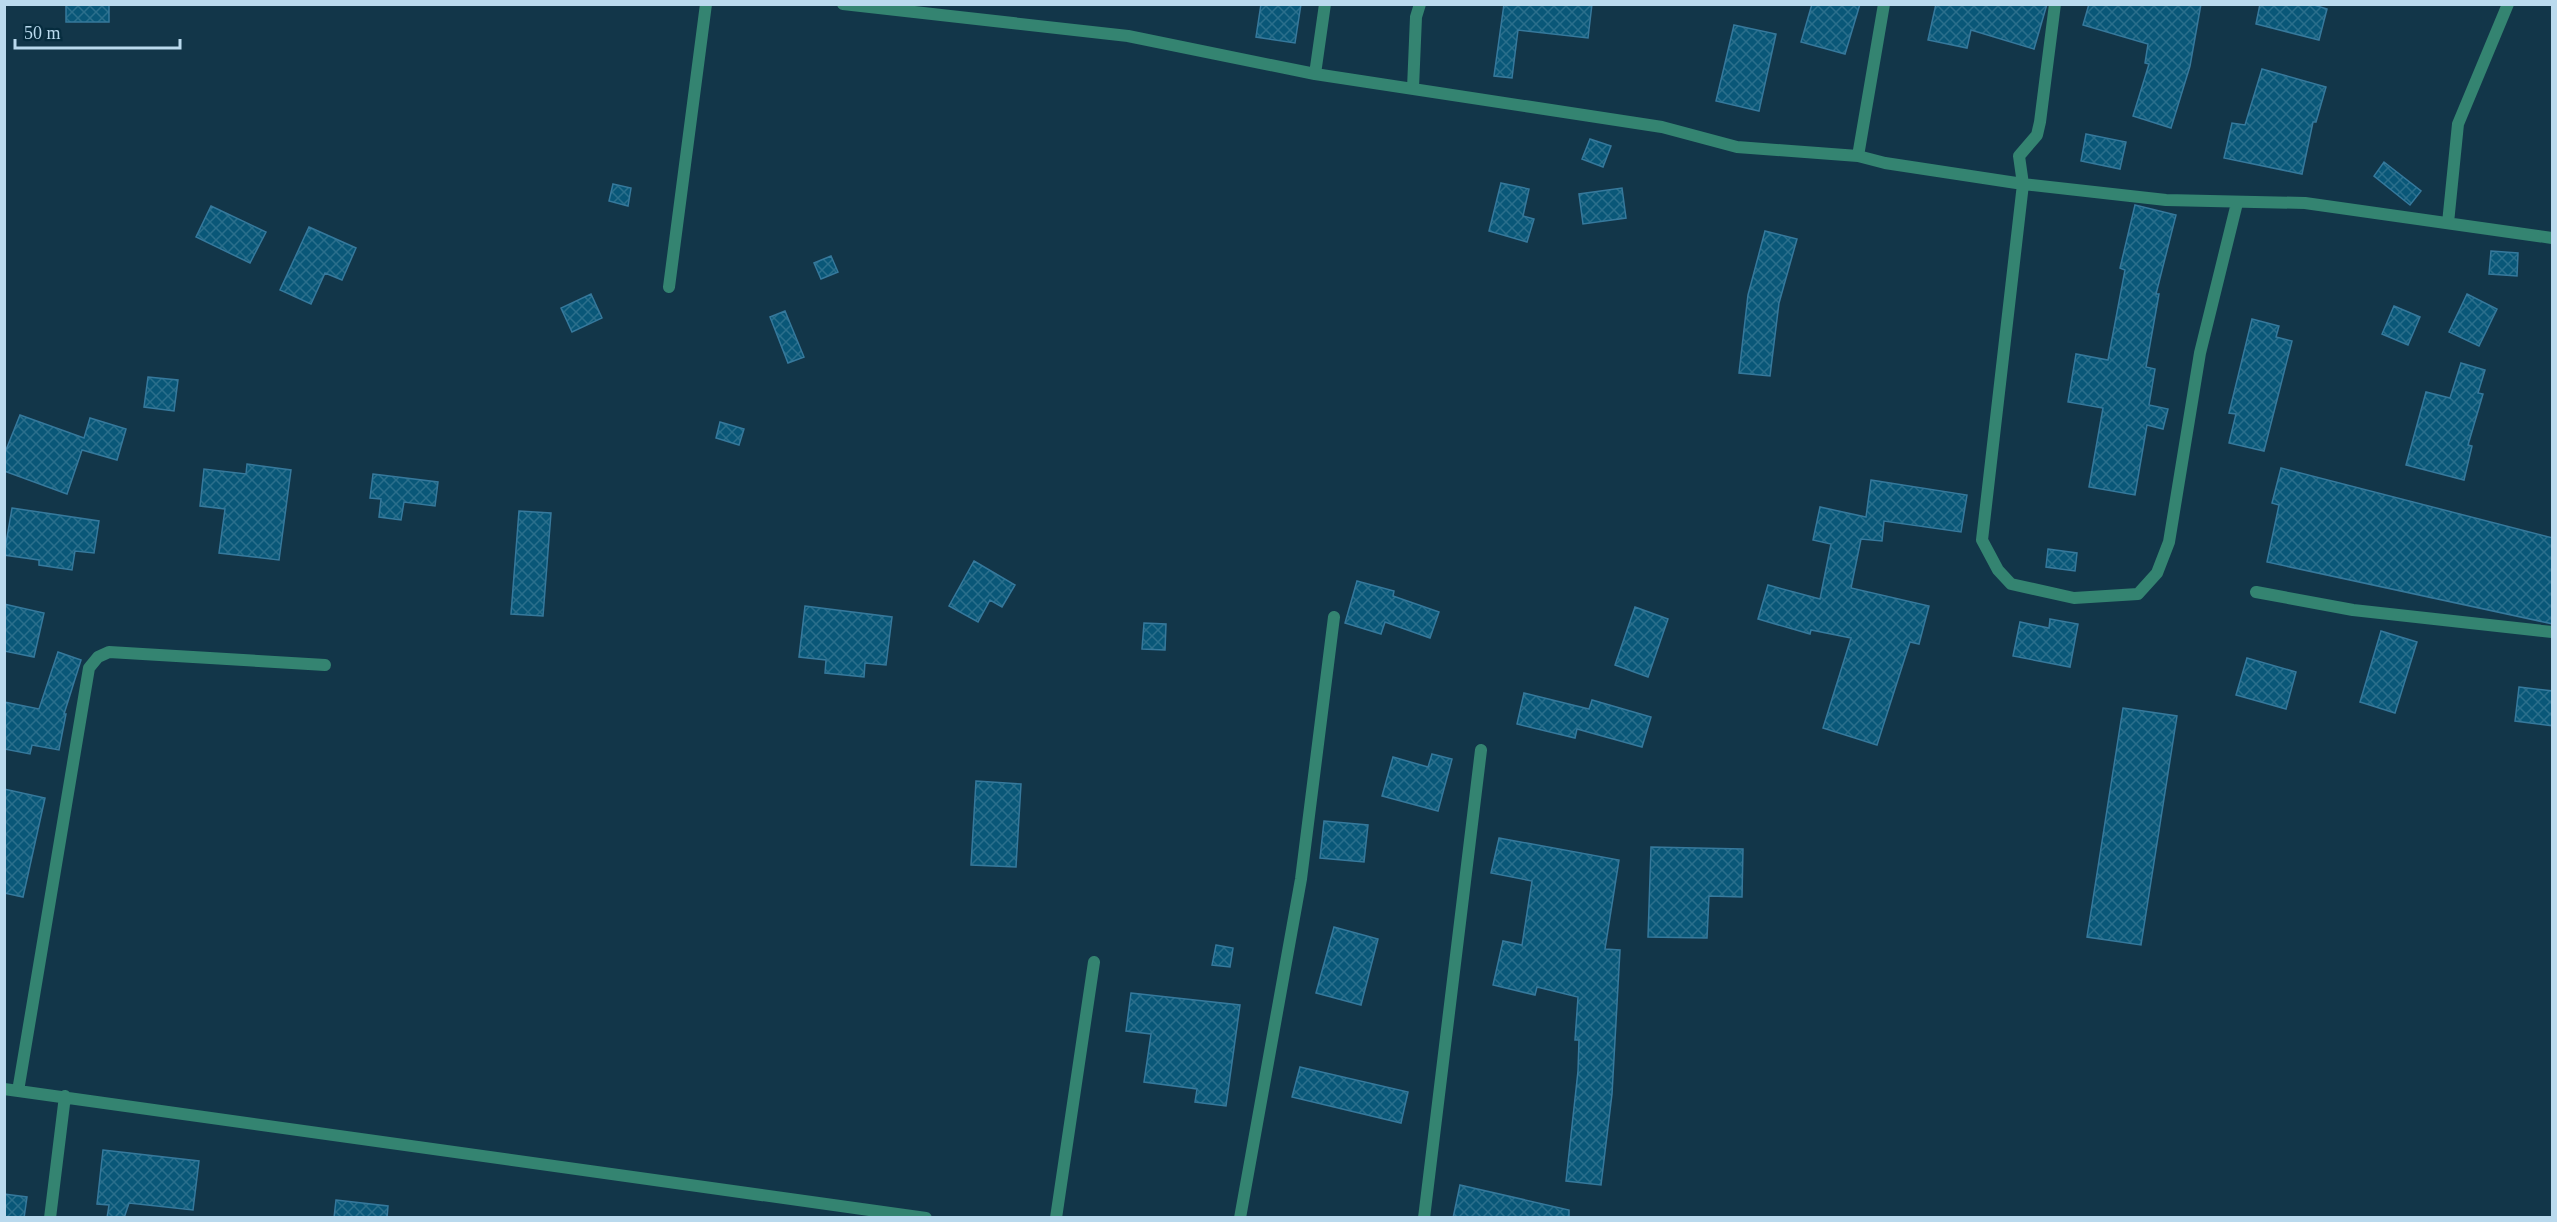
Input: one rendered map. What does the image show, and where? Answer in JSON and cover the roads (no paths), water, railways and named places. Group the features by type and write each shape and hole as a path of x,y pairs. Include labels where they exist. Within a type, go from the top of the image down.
{"street":[{"path":"669,287 706,4"},
{"path":"843,4 1128,36 1315,74 1662,127 1737,147 1858,156 1885,163 2023,184 2166,200 2305,203 2553,238"},
{"path":"1315,74 1325,4"},
{"path":"1413,88 1416,17 1420,4"},
{"path":"1858,156 1884,4"},
{"path":"2055,4 2037,135 2019,156 2023,184 1982,540 1998,570 2011,584 2074,598 2138,594 2157,573 2169,542 2200,353 2237,203"},
{"path":"2448,223 2458,124 2508,4"},
{"path":"2256,592 2353,610 2553,632"},
{"path":"1240,1218 1303,868 1334,617"},
{"path":"18,1091 89,668 98,657 110,652 325,665"},
{"path":"1424,1218 1481,750"},
{"path":"1056,1218 1094,962"},
{"path":"4,1089 926,1218"},
{"path":"50,1218 65,1096"}]}
